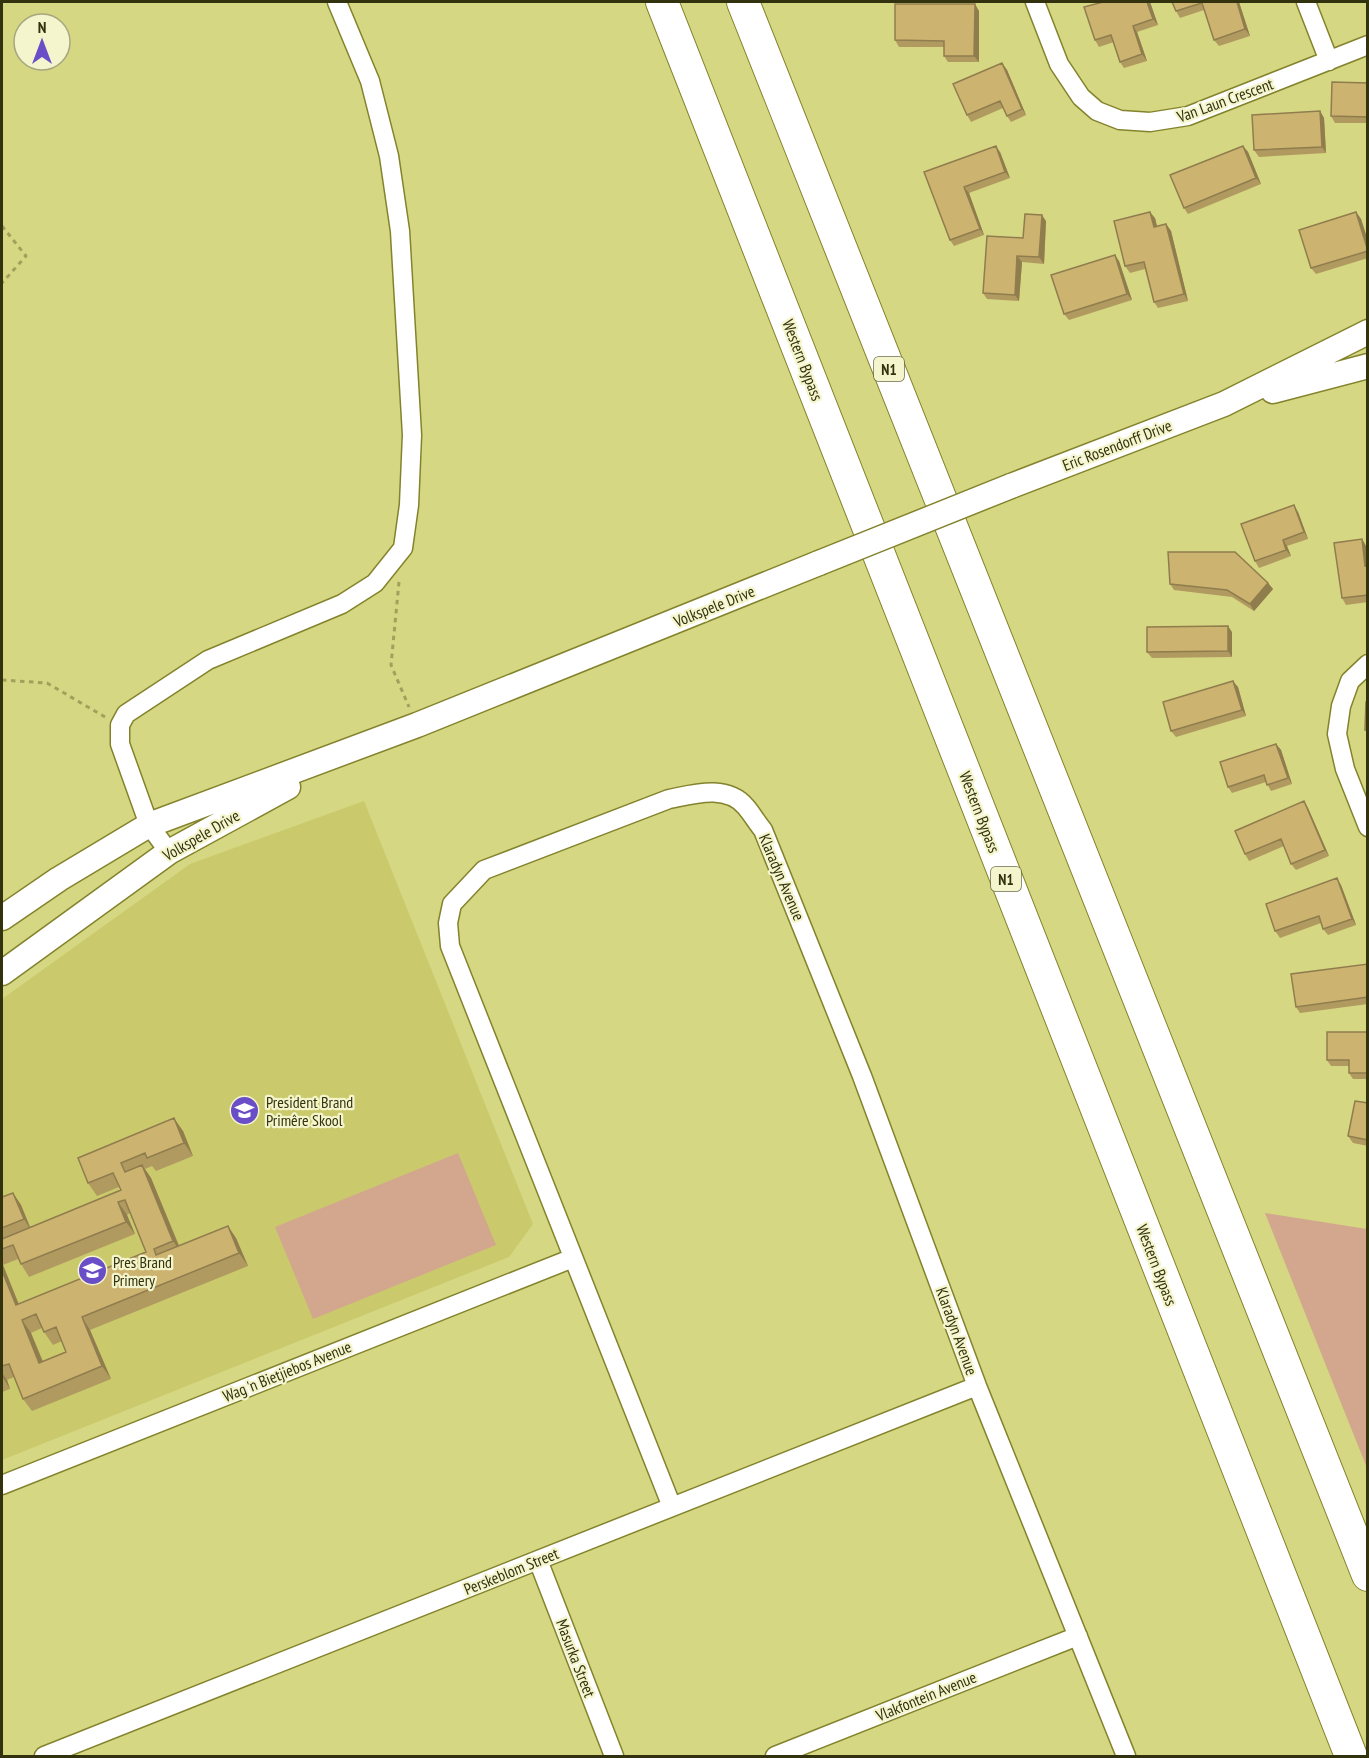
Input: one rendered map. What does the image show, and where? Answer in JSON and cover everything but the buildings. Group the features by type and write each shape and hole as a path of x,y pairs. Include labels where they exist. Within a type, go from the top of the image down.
{"highway":[{"name":"Western Bypass","path":"662,2 1351,1756"},
{"name":"N1","path":"743,2 1368,1575"}],"street":[{"path":"169,852 150,825 120,744 120,725 126,714 208,660 342,604 375,583 403,548 409,505 412,435 400,231 389,156 370,81 337,2"},
{"name":"Van Laun Crescent","path":"1035,2 1059,64 1081,98 1098,111 1120,120 1150,122 1188,116 1368,45"},
{"path":"1306,2 1329,61"},
{"name":"Eric Rosendorff Drive","path":"1011,486 1224,404 1368,332"},
{"name":"Eric Rosendorff Drive","path":"1224,404 1368,366"},
{"name":"Volkspele Drive","path":"2,918 59,879 150,825 417,725 1011,486"},
{"path":"1368,664 1350,681 1341,706 1337,734 1345,769 1368,827"},
{"name":"Volkspele Drive","path":"2,973 169,852 271,795 417,725"},
{"name":"Klaradyn Avenue","path":"672,1507 450,946 448,923 452,904 484,870 669,800 701,793 726,793 745,805 763,830 862,1076 977,1386 1126,1756"},
{"name":"Wag 'n Bietjiebos Avenue","path":"2,1485 573,1258"},
{"name":"Perskeblom Street","path":"44,1756 977,1386"},
{"name":"Masurka Street","path":"538,1560 614,1756"},
{"name":"Vlakfontein Avenue","path":"775,1756 1078,1636"}],"path":[{"path":"2,226 26,256 2,283"},
{"path":"403,548 392,665 417,725"},
{"path":"2,680 47,683 120,725"}],"shaded area":[{"name":"President Brand Primêre Skool","path":"364,801 533,1224 509,1257 2,1460 2,999 190,864"},
{"path":"458,1153 496,1245 313,1319 275,1227"},
{"path":"1265,1213 1367,1229 1367,1468"}],"place":[{"name":"President Brand Primêre Skool","path":"245,1111"},
{"name":"Pres Brand Primery","path":"92,1271"}]}
